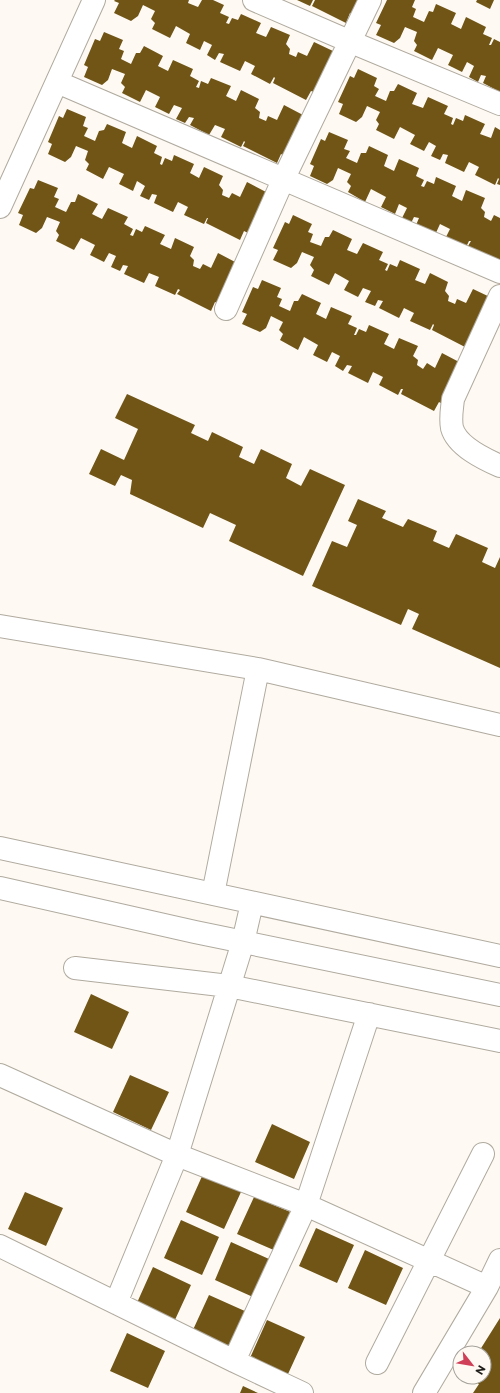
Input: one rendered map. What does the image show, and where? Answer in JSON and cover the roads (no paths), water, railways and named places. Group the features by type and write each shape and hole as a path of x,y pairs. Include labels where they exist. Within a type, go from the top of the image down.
{"street":[{"path":"0,207 94,0"},
{"path":"254,0 500,104"},
{"path":"226,309 283,180 370,0"},
{"path":"57,82 500,272"},
{"path":"500,296 494,326 453,399 451,413 452,429 462,443 476,455 500,466"},
{"path":"0,626 258,669 500,725"},
{"path":"213,894 258,669"},
{"path":"0,848 500,956"},
{"path":"0,888 243,942 500,995"},
{"path":"116,1303 177,1155 243,942 252,903"},
{"path":"75,968 229,986 500,1040"},
{"path":"234,1361 306,1205 369,1014"},
{"path":"0,1075 177,1155 306,1205 487,1287"},
{"path":"377,1363 483,1154"},
{"path":"0,1246 302,1393"},
{"path":"424,1393 487,1287 500,1260"}]}
